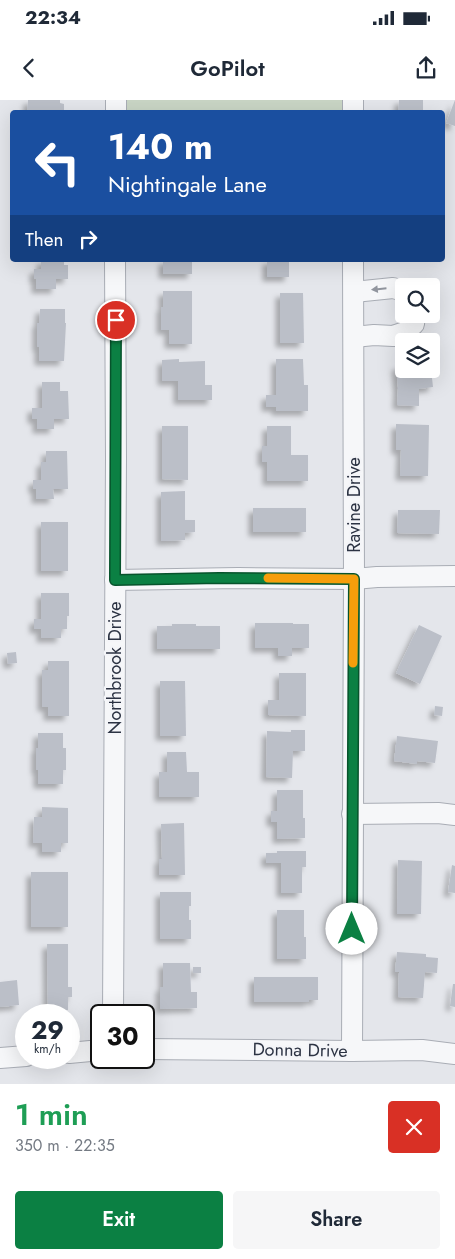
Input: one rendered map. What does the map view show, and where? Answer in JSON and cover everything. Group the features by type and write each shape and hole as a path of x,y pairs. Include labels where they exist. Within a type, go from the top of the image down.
{"street":[{"name":"Northbrook Drive","path":"113,1004 116,262"},
{"name":"Ravine Drive","path":"352,1050 353,262"},
{"path":"354,292 395,289"},
{"path":"354,337 374,334 393,336 404,332 414,323"},
{"path":"115,580 219,578 354,579 455,576"},
{"path":"352,814 438,813 455,815"},
{"name":"Donna Drive","path":"155,1049 422,1050 455,1054"},
{"path":"0,1058 15,1057"}],"green space":[{"path":"116,100 353,100 353,110 116,110"}],"building":[{"path":"28,100 60,100 60,103 64,104 64,110 27,110"},
{"path":"399,100 423,100 423,110 398,110"},
{"path":"455,100 455,126 446,123"},
{"path":"41,262 64,262 64,265 68,265 68,279 56,279 56,289 36,289 34,269 41,269"},
{"path":"163,262 192,262 192,274 163,274"},
{"path":"267,262 289,262 289,277 267,277"},
{"path":"163,291 192,291 192,344 169,344 169,330 161,330"},
{"path":"280,293 303,293 304,343 280,343"},
{"path":"40,309 65,309 64,361 39,361 37,323 39,323"},
{"path":"179,359 179,362 205,361 205,385 212,385 212,400 178,400 178,381 162,381 162,360"},
{"path":"276,359 303,359 304,385 308,385 308,411 276,411 276,407 266,407 266,395 276,395"},
{"path":"397,378 432,378 433,387 419,389 419,406 397,405"},
{"path":"42,382 60,382 60,391 68,391 69,419 54,419 54,429 37,429 37,419 32,419 32,408 42,408"},
{"path":"396,424 429,425 428,476 400,476 401,450 396,450"},
{"path":"162,426 188,426 188,480 162,479"},
{"path":"267,426 291,426 291,455 308,455 308,481 267,481 267,462 262,462 262,446 267,446"},
{"path":"46,451 67,451 68,489 53,489 54,499 36,499 36,489 33,489 33,480 41,480 41,462 46,462"},
{"path":"185,491 185,520 195,520 195,532 185,533 185,540 161,541 161,492"},
{"path":"253,508 306,508 306,532 253,532"},
{"path":"398,510 440,510 439,534 397,533"},
{"path":"41,522 68,522 68,571 41,571"},
{"path":"41,593 69,593 67,629 61,629 61,638 41,638 41,629 34,629 34,619 41,619"},
{"path":"255,623 309,624 309,648 292,648 292,656 278,656 278,648 255,648"},
{"path":"172,624 220,626 220,649 157,649 157,626 172,626"},
{"path":"419,625 442,636 420,684 396,673"},
{"path":"16,652 17,663 8,664 7,653"},
{"path":"48,661 69,661 69,716 48,716 48,707 42,707 42,670 48,670"},
{"path":"279,673 306,673 306,716 268,715 268,700 279,700"},
{"path":"160,681 185,681 186,736 160,736"},
{"path":"435,706 443,707 442,716 434,715"},
{"path":"291,730 305,730 305,751 293,751 292,778 266,777 267,731 291,732"},
{"path":"38,733 63,733 63,748 66,748 66,770 63,770 63,784 38,784 36,748 38,748"},
{"path":"397,736 438,741 435,763 417,761 417,764 394,761"},
{"path":"167,752 186,752 187,772 199,772 199,797 159,797 159,772 167,772"},
{"path":"277,790 303,790 305,838 277,839 277,822 271,822 271,811 277,811"},
{"path":"42,807 68,808 68,843 61,843 61,852 42,852 42,843 33,843 34,817 42,817"},
{"path":"184,823 185,875 159,875 159,859 162,859 161,824"},
{"path":"277,851 306,851 306,867 302,867 302,893 281,893 281,863 266,863 266,853 277,853"},
{"path":"398,860 422,861 421,914 397,914"},
{"path":"452,865 455,866 455,893 448,892"},
{"path":"31,872 68,872 68,927 31,927"},
{"path":"160,892 191,892 189,920 191,920 191,939 160,939"},
{"path":"277,910 304,910 306,959 277,959"},
{"path":"47,944 68,944 68,987 72,987 72,997 68,997 68,1004 48,1004"},
{"path":"397,952 426,954 426,957 438,958 437,973 425,972 423,998 398,997 399,972 395,972"},
{"path":"163,963 190,963 191,992 197,992 197,1008 160,1009 160,987 163,987"},
{"path":"193,967 201,967 201,973 193,973"},
{"path":"254,977 318,977 318,1000 309,1000 309,1002 254,1002"},
{"path":"17,980 19,1004 0,1007 0,982"},
{"path":"453,984 455,984 455,1007 450,1006"}],"slow traffic":[{"path":"268,578 354,579 353,663"}],"route":[{"path":"116,320 115,580 219,578 354,579 352,929"}]}
